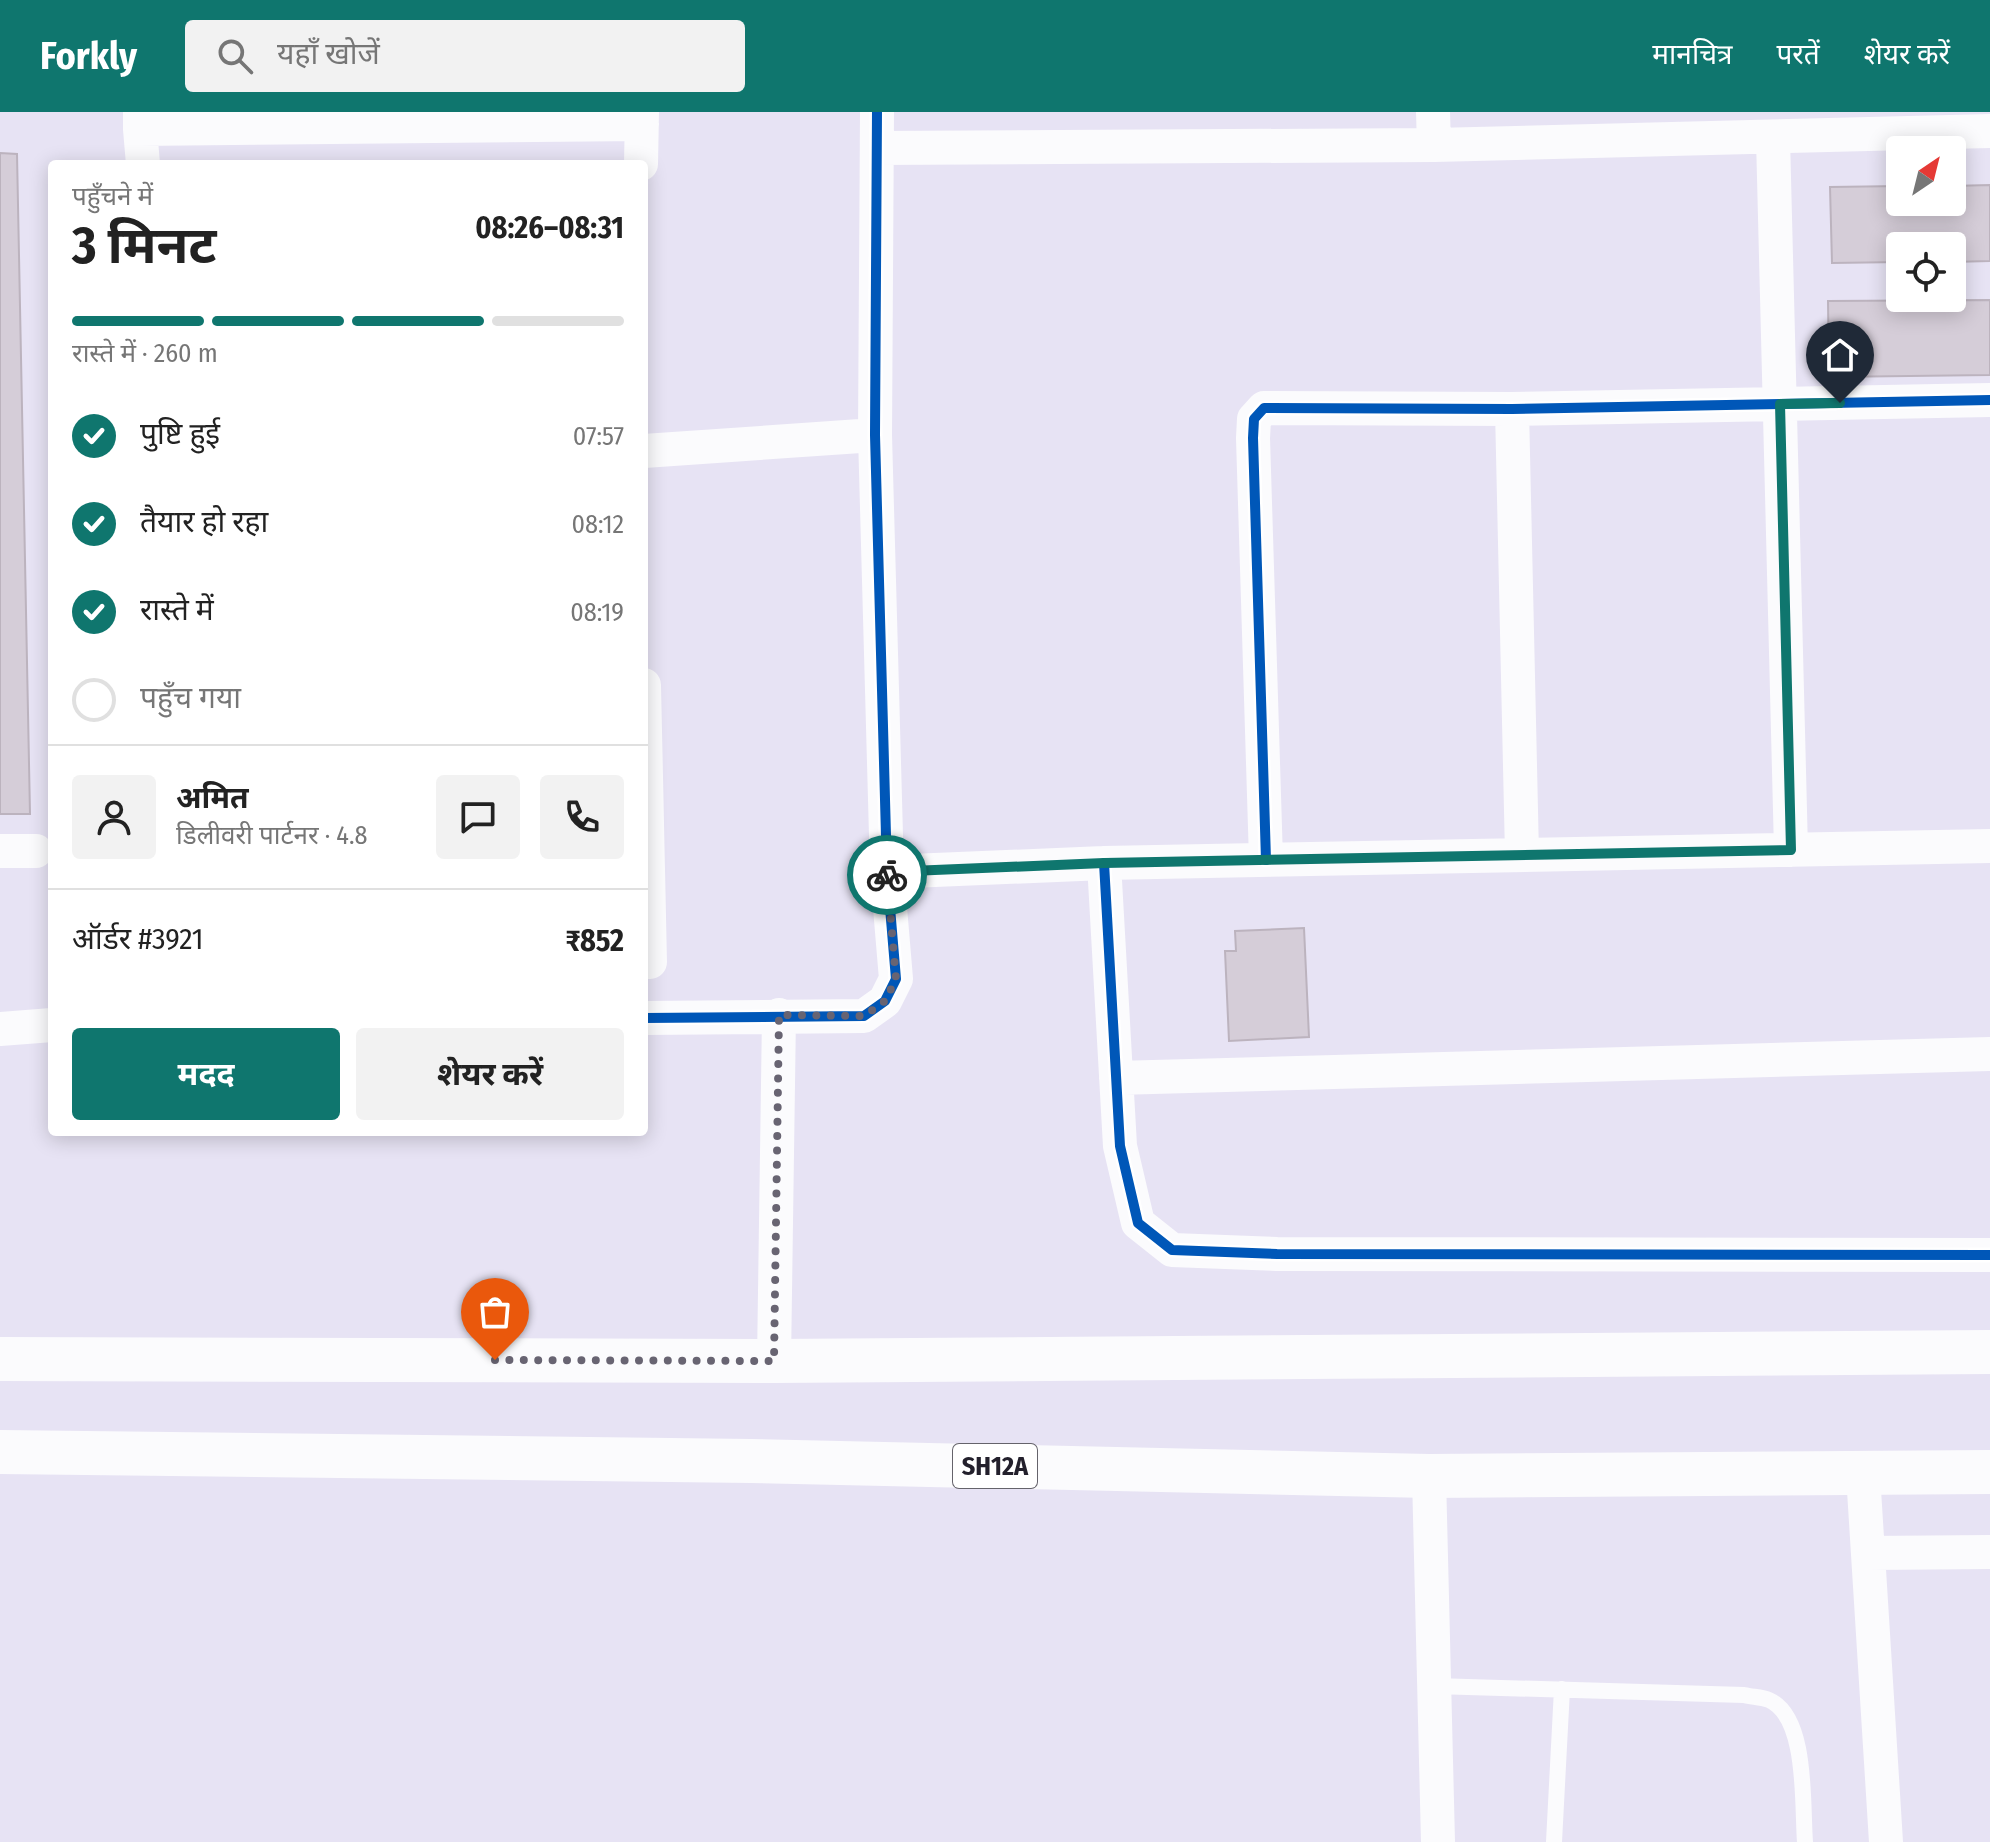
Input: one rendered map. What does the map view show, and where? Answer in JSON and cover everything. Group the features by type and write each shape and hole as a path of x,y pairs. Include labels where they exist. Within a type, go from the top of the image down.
{"main road":[{"path":"0,1359 774,1361 1990,1352"},
{"name":"SH12A","path":"0,1452 751,1461 1429,1476 1990,1472"}],"street":[{"path":"648,1018 864,1016 885,1001 896,979 887,872 875,435 877,112"},
{"path":"143,160 140,120 642,118 641,160"},
{"path":"878,148 1433,128 1773,138 1990,131"},
{"path":"1773,138 1791,850"},
{"path":"1266,860 1254,419 1264,408 1512,409 1990,400"},
{"path":"1512,409 1522,855"},
{"path":"648,451 875,435"},
{"path":"887,872 1104,863 1990,846"},
{"path":"0,851 36,851"},
{"path":"1104,863 1120,1146 1138,1223 1172,1250 1277,1254 1990,1255"},
{"path":"648,870 648,962"},
{"path":"774,1361 779,1015"},
{"path":"0,1029 48,1025"},
{"path":"1116,1078 1990,1054"},
{"path":"1863,1474 1886,1842"},
{"path":"1429,1476 1438,1842"},
{"path":"1868,1553 1990,1552"}],"lane":[{"path":"1434,1686 1744,1695 1768,1699 1782,1709 1797,1734 1805,1842"},
{"path":"1554,1842 1562,1689"}],"building":[{"path":"0,153 17,154 30,814 0,814"},
{"path":"1990,185 1990,261 1966,262 1966,232 1886,232 1886,262 1832,263 1830,187 1886,186 1886,216 1966,216 1966,186"},
{"path":"1966,300 1990,300 1990,375 1829,377 1828,301 1886,301 1886,312 1966,312"},
{"path":"1304,928 1309,1037 1229,1041 1225,951 1236,951 1235,931"}],"cycle path":[{"path":"648,1018 864,1016 885,1001 896,979 887,872 875,435 877,112"},
{"path":"1266,860 1253,438 1254,419 1264,408 1512,409 1990,400"},
{"path":"1104,863 1120,1146 1138,1223 1172,1250 1277,1254 1990,1255"}],"way so far":[{"path":"495,1360 774,1361 779,1015 864,1016 885,1001 896,979 887,875"}],"route":[{"path":"887,875 887,872 1104,863 1791,850 1780,404 1840,403"}]}
